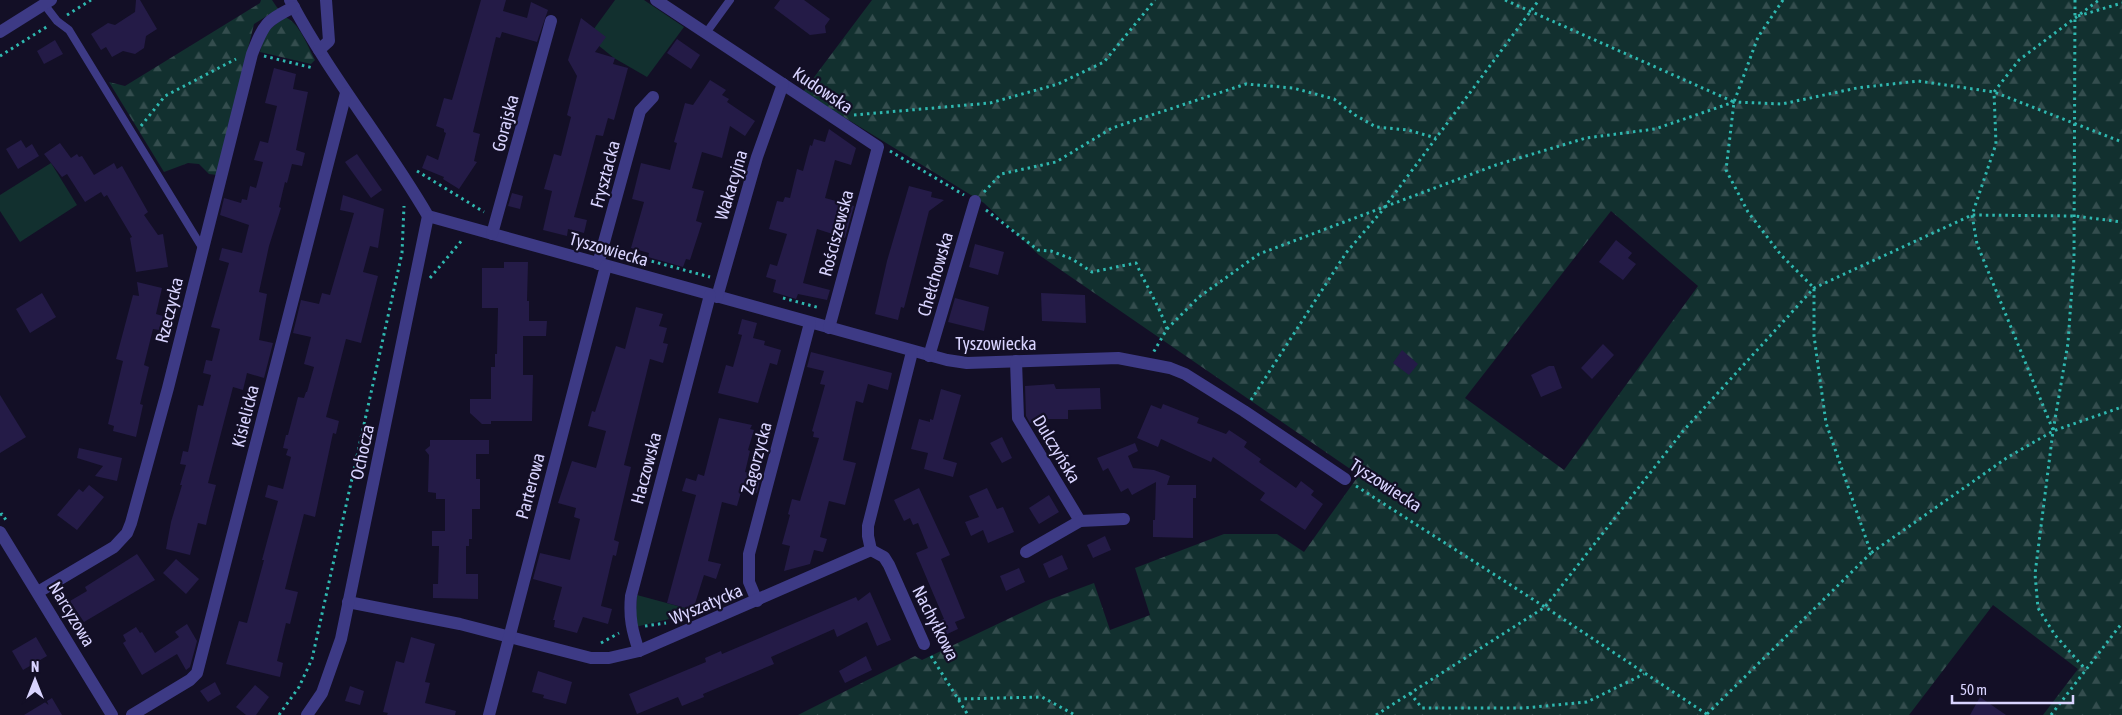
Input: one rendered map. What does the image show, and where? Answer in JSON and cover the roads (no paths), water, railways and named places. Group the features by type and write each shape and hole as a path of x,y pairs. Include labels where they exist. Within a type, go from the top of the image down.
{"street":[{"path":"319,50 329,41 326,0"},
{"name":"Kudowska","path":"656,0 878,147"},
{"path":"0,32 48,2"},
{"path":"292,3 346,93 400,168 428,216"},
{"name":"Rzeczycka","path":"38,592 114,547 127,534 150,456 252,54 262,30 269,20 292,3"},
{"name":"Gorajska","path":"492,234 551,21"},
{"name":"Wakacyjna","path":"713,296 722,279 757,157 783,84"},
{"name":"Kisielicka","path":"132,715 190,680 197,673 346,93"},
{"name":"Frysztacka","path":"602,265 602,248 640,111 653,96"},
{"name":"Rościszewska","path":"829,328 878,147"},
{"name":"Chełchowska","path":"929,356 974,201"},
{"name":"Tyszowiecka","path":"428,216 929,356 967,362 1118,358 1148,362 1186,374 1345,479"},
{"name":"Ochocza","path":"319,715 322,693 341,639 428,216"},
{"name":"Parterowa","path":"489,715 602,265"},
{"name":"Haczowska","path":"639,651 632,629 630,614 631,596 713,296"},
{"name":"Zagorzycka","path":"757,601 749,582 749,554 810,323"},
{"path":"871,550 868,526 912,352"},
{"name":"Dulczyńska","path":"1016,361 1018,418 1080,521"},
{"path":"1026,552 1080,521 1124,519"},
{"name":"Narcyzowa","path":"0,532 112,715"},
{"name":"Wyszatycka","path":"348,602 460,624 591,658 609,658 639,651 871,550"},
{"name":"Nachyłkowa","path":"871,550 884,558 889,565 924,644"},
{"name":"Ochocza","path":"307,715 322,693"}],"lane":[{"path":"706,33 730,0"},
{"path":"48,2 57,22 69,30 203,249"}]}
